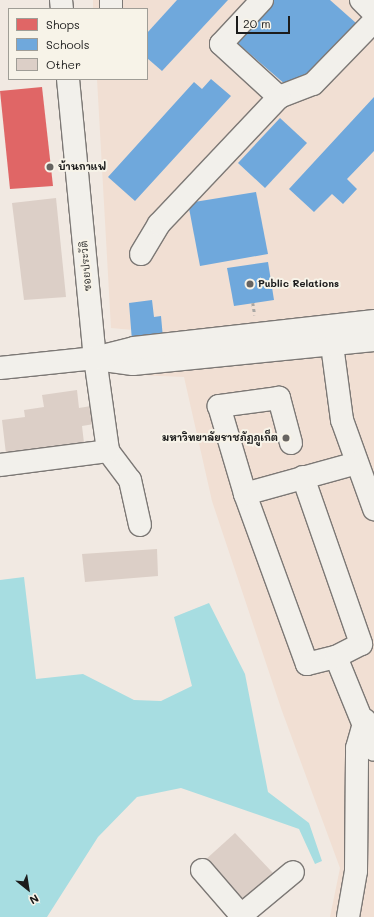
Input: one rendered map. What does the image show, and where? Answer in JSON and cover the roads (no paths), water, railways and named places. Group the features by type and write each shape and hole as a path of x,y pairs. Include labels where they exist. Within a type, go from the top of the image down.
{"street":[{"path":"262,0 221,44 279,97"},
{"path":"361,0 374,13"},
{"path":"141,254 159,224 279,97 313,84 374,21"},
{"name":"ซอยประวัติ","path":"68,80 95,358 108,451"},
{"path":"0,368 95,358 133,364 330,336 374,321"},
{"path":"330,336 374,340"},
{"path":"330,336 342,420 374,509"},
{"path":"292,443 279,398 219,406 245,494 307,664 336,657 361,644 304,477"},
{"path":"0,465 108,451 130,480 140,525"},
{"path":"245,494 358,463"},
{"path":"336,657 369,716 374,750"},
{"path":"348,917 356,871 357,748 369,716"},
{"path":"202,870 240,916 293,872"}],"water":[{"path":"24,577 36,679 83,674 134,700 161,701 192,686 174,617 209,603 245,674 268,792 309,823 322,861 315,864 299,829 181,788 137,797 98,837 47,917 0,917 0,580"}],"place":[{"name":"บ้านกาแฟ","path":"50,167"},
{"name":"Public Relations","path":"250,284"},
{"name":"มหาวิทยาลัยราชภัฏภูเก็ต","path":"286,438"}]}
